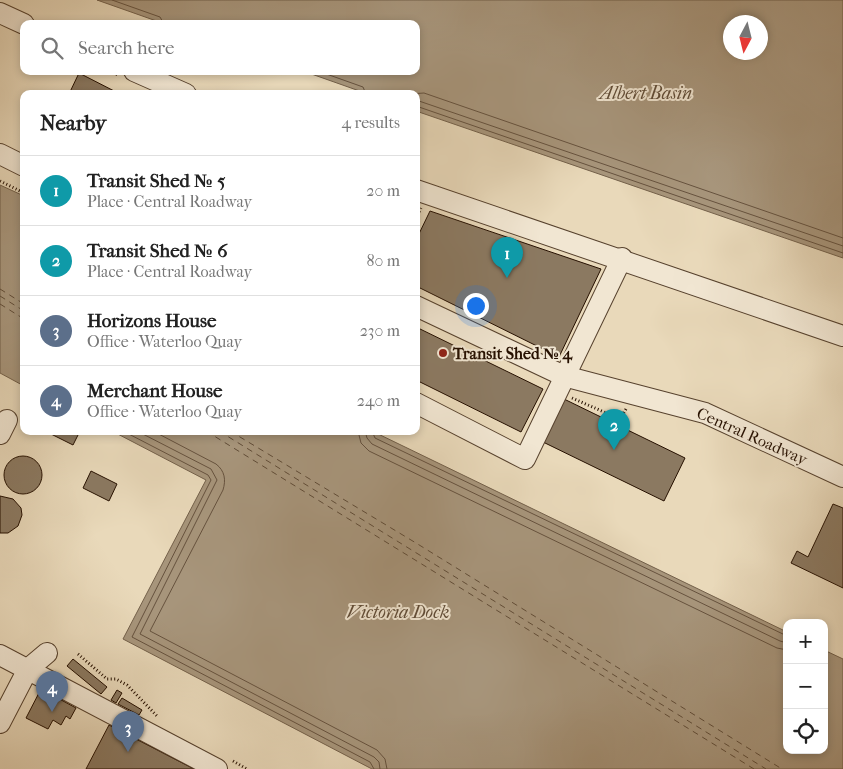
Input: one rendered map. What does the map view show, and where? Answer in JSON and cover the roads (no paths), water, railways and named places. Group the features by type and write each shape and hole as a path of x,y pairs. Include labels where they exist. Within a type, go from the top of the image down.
{"street":[{"path":"0,13 20,22"},
{"path":"143,75 177,90"},
{"path":"0,154 20,164"},
{"path":"420,191 622,258 843,336"},
{"path":"420,406 525,459 622,258"},
{"path":"420,308 564,376"},
{"name":"Central Roadway","path":"564,376 630,395 695,410 719,419 843,477"},
{"path":"0,723 28,670 48,653"},
{"path":"0,654 28,670 224,764"}],"water":[{"name":"Albert Basin","path":"97,0 843,0 843,258 420,112 420,90 357,90 314,75 420,75 420,20 154,20"},
{"path":"0,185 20,194 20,384 0,373"},
{"name":"Victoria Dock","path":"120,435 380,435 783,630 783,754 828,754 828,652 843,659 843,769 372,769 123,639 206,480"}],"place":[{"name":"Transit Shed № 5","path":"507,278"},
{"name":"Transit Shed № 4","path":"443,353"},
{"name":"Transit Shed № 6","path":"614,450"},
{"name":"Merchant House","path":"52,712"},
{"name":"Horizons House","path":"128,752"}]}
